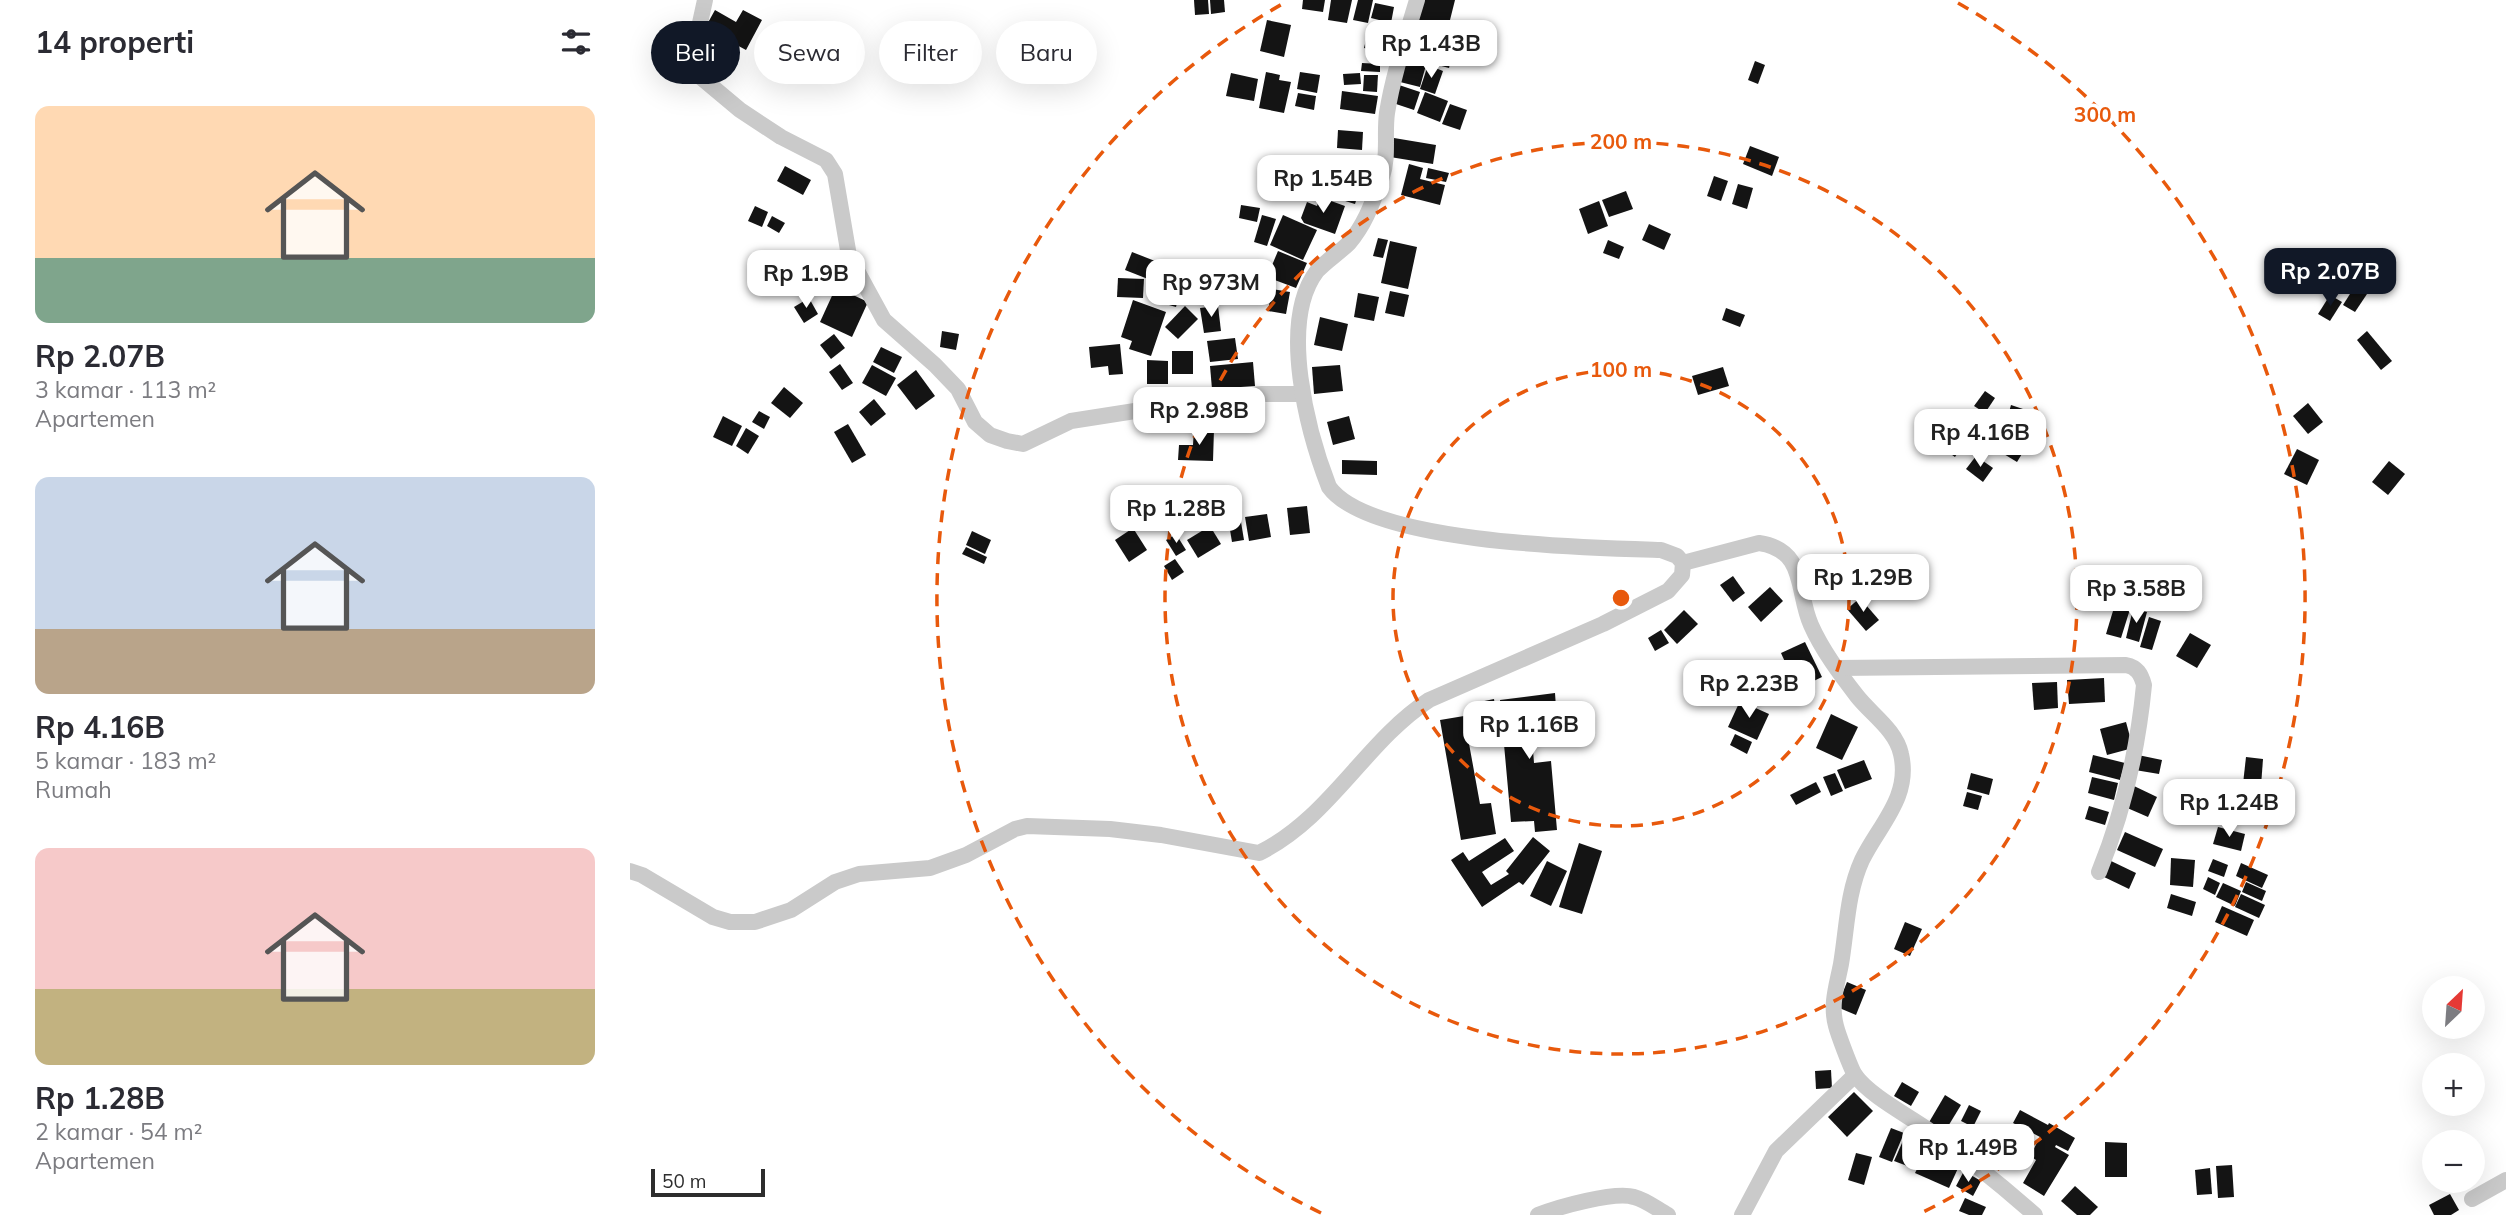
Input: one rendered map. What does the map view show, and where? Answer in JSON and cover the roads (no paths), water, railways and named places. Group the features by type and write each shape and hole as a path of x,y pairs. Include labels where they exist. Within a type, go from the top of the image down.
{"street":[{"path":"705,0 692,63 697,74 740,110 781,138 817,155 831,166 835,174 849,256 884,320 958,389 975,422 990,435 1023,444 1071,421 1218,398 1301,394"},
{"path":"630,871 642,875 713,917 744,923 792,910 835,882 859,874 930,868 965,855 1027,825 1110,829 1161,835 1259,853 1295,830 1339,790 1405,716 1429,700 1603,624 1668,591 1682,575 1683,563 1677,556 1661,550 1552,547 1397,524 1336,498 1329,487 1301,394 1298,341 1303,306 1318,271 1349,243 1365,223 1384,172 1387,115 1417,0"},
{"path":"1683,563 1759,543 1787,554 1801,583 1808,620 1818,641 1858,697 1887,728 1901,751 1899,795 1864,858 1852,886 1834,995 1836,1027 1855,1075 1886,1102 1964,1156 2035,1215"},
{"path":"1838,668 2126,665 2137,670 2144,685 2133,754 2119,814 2099,872"},
{"path":"1742,1215 1776,1151 1855,1075"},
{"path":"2472,1199 2506,1180"},
{"path":"1538,1215 1558,1208 1621,1195 1636,1197 1668,1215"}]}
